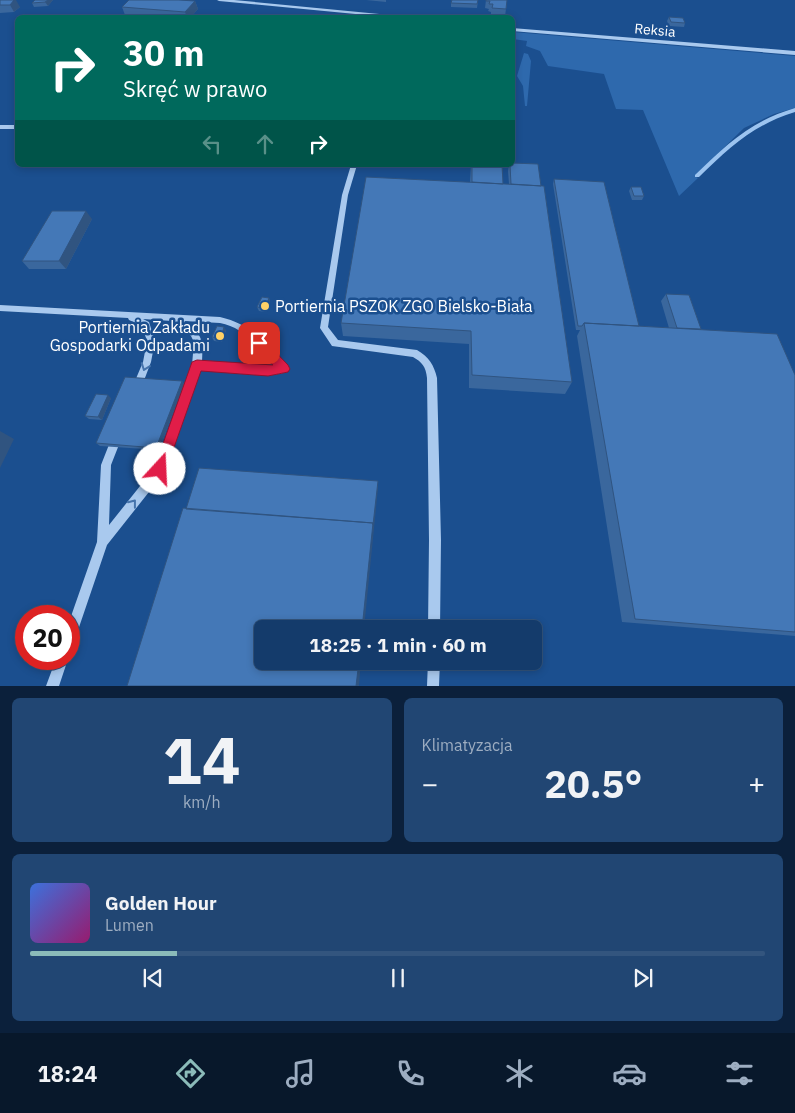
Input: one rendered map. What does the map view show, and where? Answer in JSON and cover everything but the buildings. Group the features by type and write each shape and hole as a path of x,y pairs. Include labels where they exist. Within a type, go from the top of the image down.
{"street":[{"path":"219,0 391,15"},
{"name":"Reksia","path":"515,29 795,53"},
{"path":"0,127 15,127"},
{"path":"353,167 345,195 324,328 335,342 414,353 424,358 430,366 432,378 435,521 434,620"},
{"path":"0,308 235,323 246,329 284,369 268,371 197,365"},
{"path":"126,315 146,324 151,341 147,362 132,399"},
{"path":"103,542 160,469 197,365 198,342 194,334 173,318"},
{"path":"80,608 103,542 106,465 122,426"},
{"path":"52,686 58,670"},
{"path":"433,686 434,670"}],"shaded area":[{"path":"515,32 795,56 795,108 774,114 744,128 695,176 698,178 679,196 643,110 616,109 604,74 548,66 540,51 526,46 527,41 515,39"},
{"path":"524,53 528,54 531,61 527,106 525,106 523,86 517,76"}],"waterway":[{"path":"697,176 741,136 765,121 795,110"}],"place":[{"name":"Portiernia PSZOK ZGO Bielsko-Biała","path":"265,306"},
{"name":"Portiernia Zakładu Gospodarki Odpadami","path":"220,336"}],"route":[{"path":"160,469 197,365 268,371 284,369 259,343"}]}
